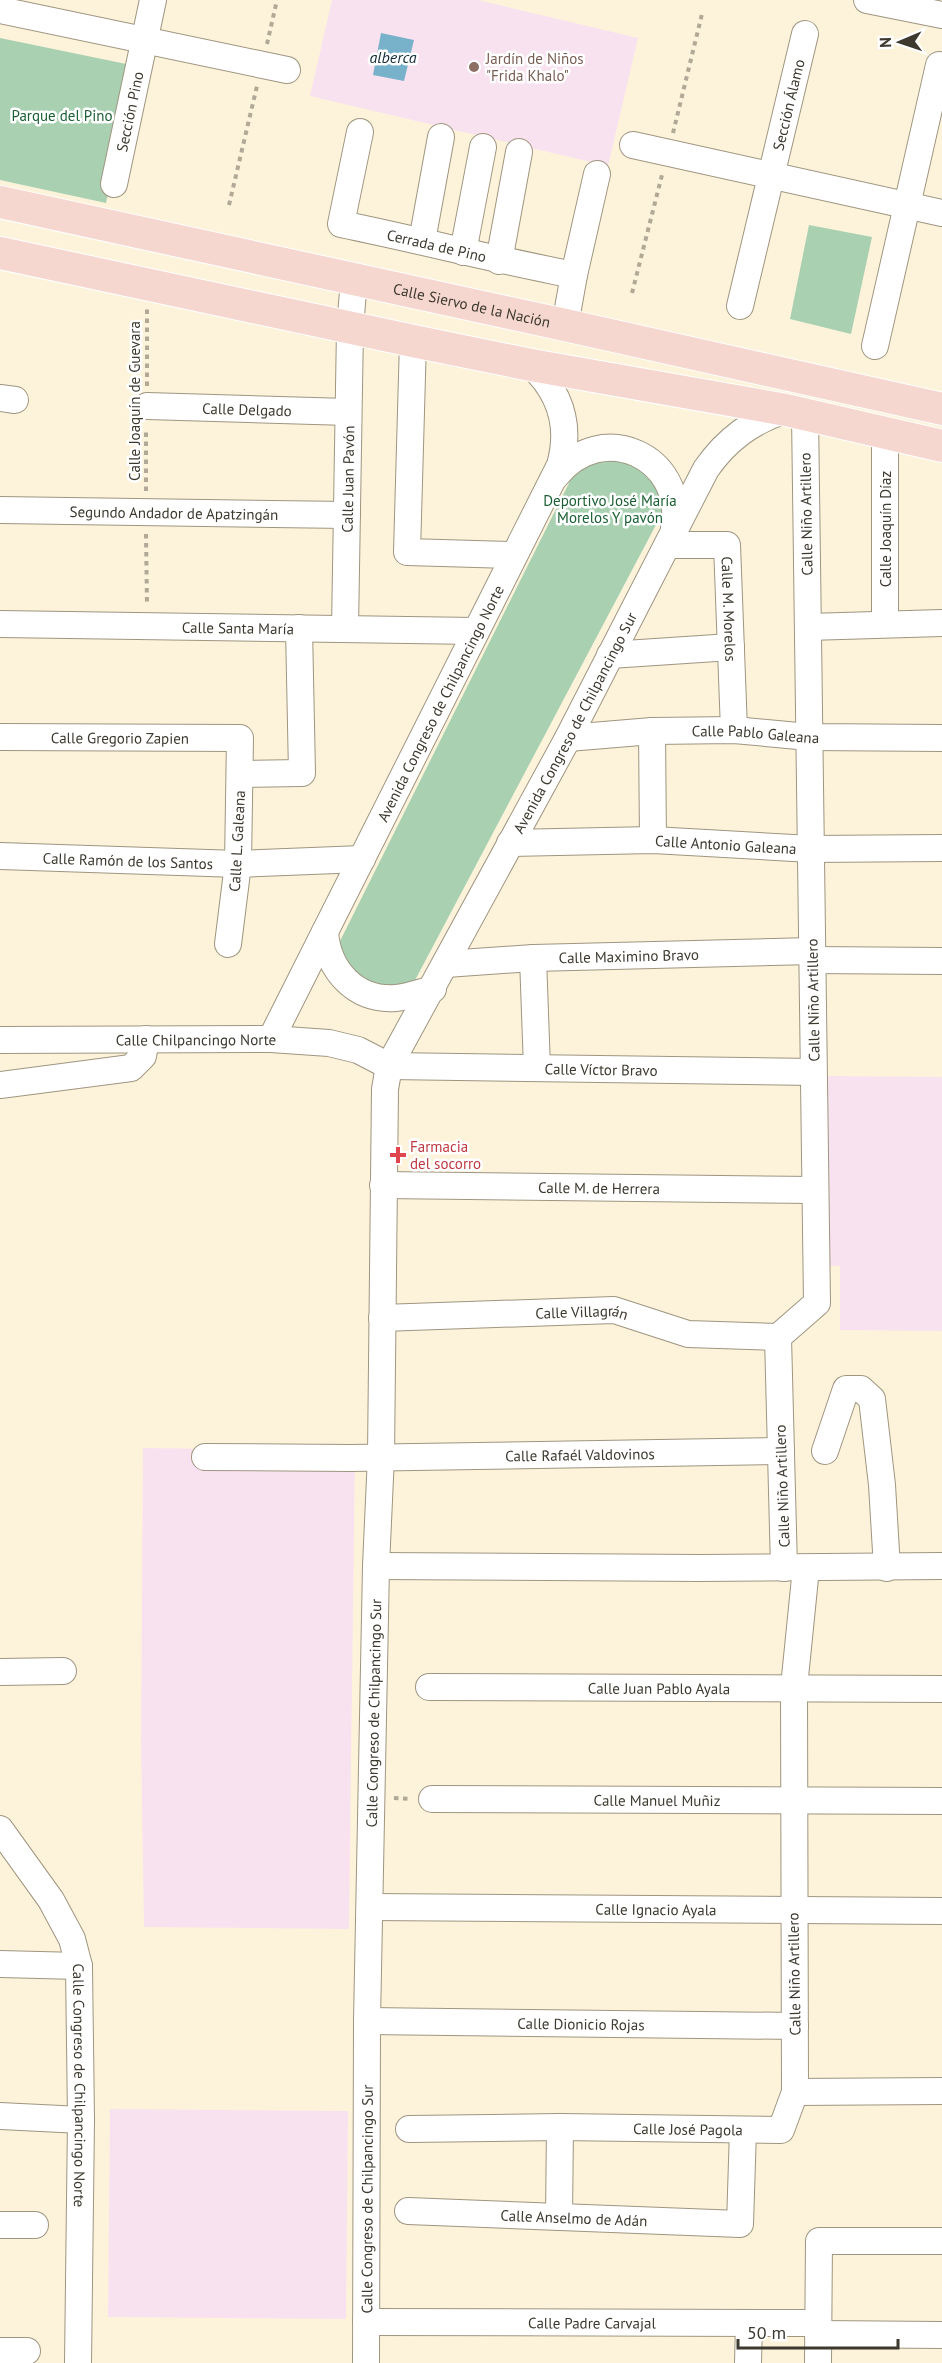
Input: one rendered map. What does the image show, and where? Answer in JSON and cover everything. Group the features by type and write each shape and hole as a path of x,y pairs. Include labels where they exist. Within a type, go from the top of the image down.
{"main road":[{"name":"Calle Siervo de la Nación","path":"0,202 942,409"},
{"path":"0,253 531,365 796,412 942,446"}],"street":[{"name":"Sección Pino","path":"114,184 153,0"},
{"path":"867,0 942,15"},
{"path":"0,10 32,8 146,40 287,70"},
{"name":"Sección Álamo","path":"740,306 805,34"},
{"path":"875,346 939,65"},
{"name":"Cerrada de Pino","path":"360,132 341,224 422,241 499,261 574,275"},
{"path":"422,241 441,138"},
{"path":"633,145 942,213"},
{"path":"463,252 483,147"},
{"path":"499,261 519,152"},
{"path":"565,325 597,174"},
{"name":"Calle Juan Pavón","path":"345,629 350,327 354,279"},
{"path":"413,341 407,552 514,555"},
{"name":"Avenida Congreso de Chilpancingo Norte","path":"271,1040 553,479 564,451 564,420 553,389 531,365"},
{"name":"Calle Delgado","path":"147,406 348,412"},
{"name":"Avenida Congreso de Chilpancingo Sur","path":"389,1066 568,738 634,606 669,545 697,483 716,455 748,427 770,415 796,412"},
{"name":"Calle Niño Artillero","path":"795,2092 793,1801 795,1568 781,1451 778,1337 817,1303 807,627 796,412"},
{"name":"Calle Joaquín Díaz","path":"885,433 885,624"},
{"path":"553,479 572,458 585,452 614,447 628,449 642,455 664,475 675,502 675,524 669,545"},
{"name":"Segundo Andador de Apatzingán","path":"0,510 347,515"},
{"name":"Calle M. Morelos","path":"669,545 727,545 734,730"},
{"path":"807,627 942,623"},
{"name":"Calle Santa María","path":"0,624 476,631"},
{"path":"241,774 302,773 299,628"},
{"path":"610,655 731,647"},
{"name":"Calle Pablo Galeana","path":"568,738 652,731 734,730 809,737 942,738"},
{"path":"652,731 653,840"},
{"name":"Calle Gregorio Zapien","path":"0,737 240,738"},
{"name":"Calle L. Galeana","path":"228,944 238,864 240,738"},
{"name":"Calle Antonio Galeana","path":"510,843 653,840 811,849 942,848"},
{"name":"Calle Ramón de los Santos","path":"0,856 238,864 362,859"},
{"path":"325,932 328,952 337,971 356,989 383,998 397,998 432,989"},
{"name":"Calle Maximino Bravo","path":"446,964 533,958 812,956 942,961"},
{"path":"533,958 537,1068"},
{"name":"Calle Chilpancingo Norte","path":"0,1040 271,1040 328,1043 358,1050 389,1066"},
{"path":"0,1084 131,1068 143,1056 146,1040"},
{"name":"Calle Víctor Bravo","path":"389,1066 813,1072"},
{"name":"Calle Congreso de Chilpancingo Sur","path":"366,2363 367,2021 376,1566 381,1456 385,1089 389,1066"},
{"name":"Calle M. de Herrera","path":"383,1185 815,1190"},
{"name":"Calle Villagrán","path":"382,1318 614,1310 688,1334 778,1337"},
{"path":"825,1451 846,1389 861,1389 872,1399 882,1485 887,1568"},
{"name":"Calle Rafaél Valdovinos","path":"206,1456 781,1451"},
{"name":"Calle Niño Artillero","path":"376,1566 887,1568 942,1566"},
{"path":"0,1672 63,1671"},
{"name":"Calle Juan Pablo Ayala","path":"429,1686 942,1689"},
{"name":"Calle Manuel Muñiz","path":"432,1799 942,1802"},
{"name":"Calle Congreso de Chilpancingo Norte","path":"0,1829 51,1900 72,1939 79,1966 81,2120 78,2363"},
{"name":"Calle Ignacio Ayala","path":"370,1907 942,1911"},
{"path":"0,1964 79,1966"},
{"name":"Calle Dionicio Rojas","path":"367,2021 795,2026"},
{"path":"795,2092 942,2091"},
{"name":"Calle José Pagola","path":"410,2129 560,2127 781,2130 795,2092"},
{"path":"0,2116 81,2120"},
{"path":"559,2217 560,2127"},
{"name":"Calle Anselmo de Adán","path":"408,2211 740,2224 744,2130"},
{"path":"0,2225 35,2225"},
{"path":"818,2363 819,2241 942,2241"},
{"name":"Calle Padre Carvajal","path":"366,2322 749,2323 942,2335"},
{"path":"748,2363 749,2323"},
{"path":"0,2351 27,2351"}],"path":[{"path":"229,205 278,0"},
{"name":"Calle Joaquín de Guevara","path":"147,283 148,626"},
{"path":"372,1798 432,1799"}],"shaded area":[{"name":"Jardín de Niños \"Frida Khalo\"","path":"332,0 478,0 638,38 608,166 310,96"},
{"path":"824,1076 942,1077 942,1331 840,1330 840,1266 822,1265"},
{"path":"143,1448 355,1451 349,1929 144,1927 141,1742"},
{"path":"110,2109 348,2111 346,2319 108,2317"}],"green space":[{"name":"Parque del Pino","path":"0,38 136,66 106,203 0,180"},
{"path":"809,225 872,237 851,334 790,319"},
{"name":"Deportivo José María Morelos Y pavón","path":"610,448 638,453 667,504 412,986 360,986 338,945 577,467"}],"water":[{"name":"alberca","path":"381,33 414,40 404,81 373,75"}],"place":[{"name":"Jardín de Niños \"Frida Khalo\"","path":"474,67"},
{"name":"Farmacia del socorro","path":"398,1155"}]}
